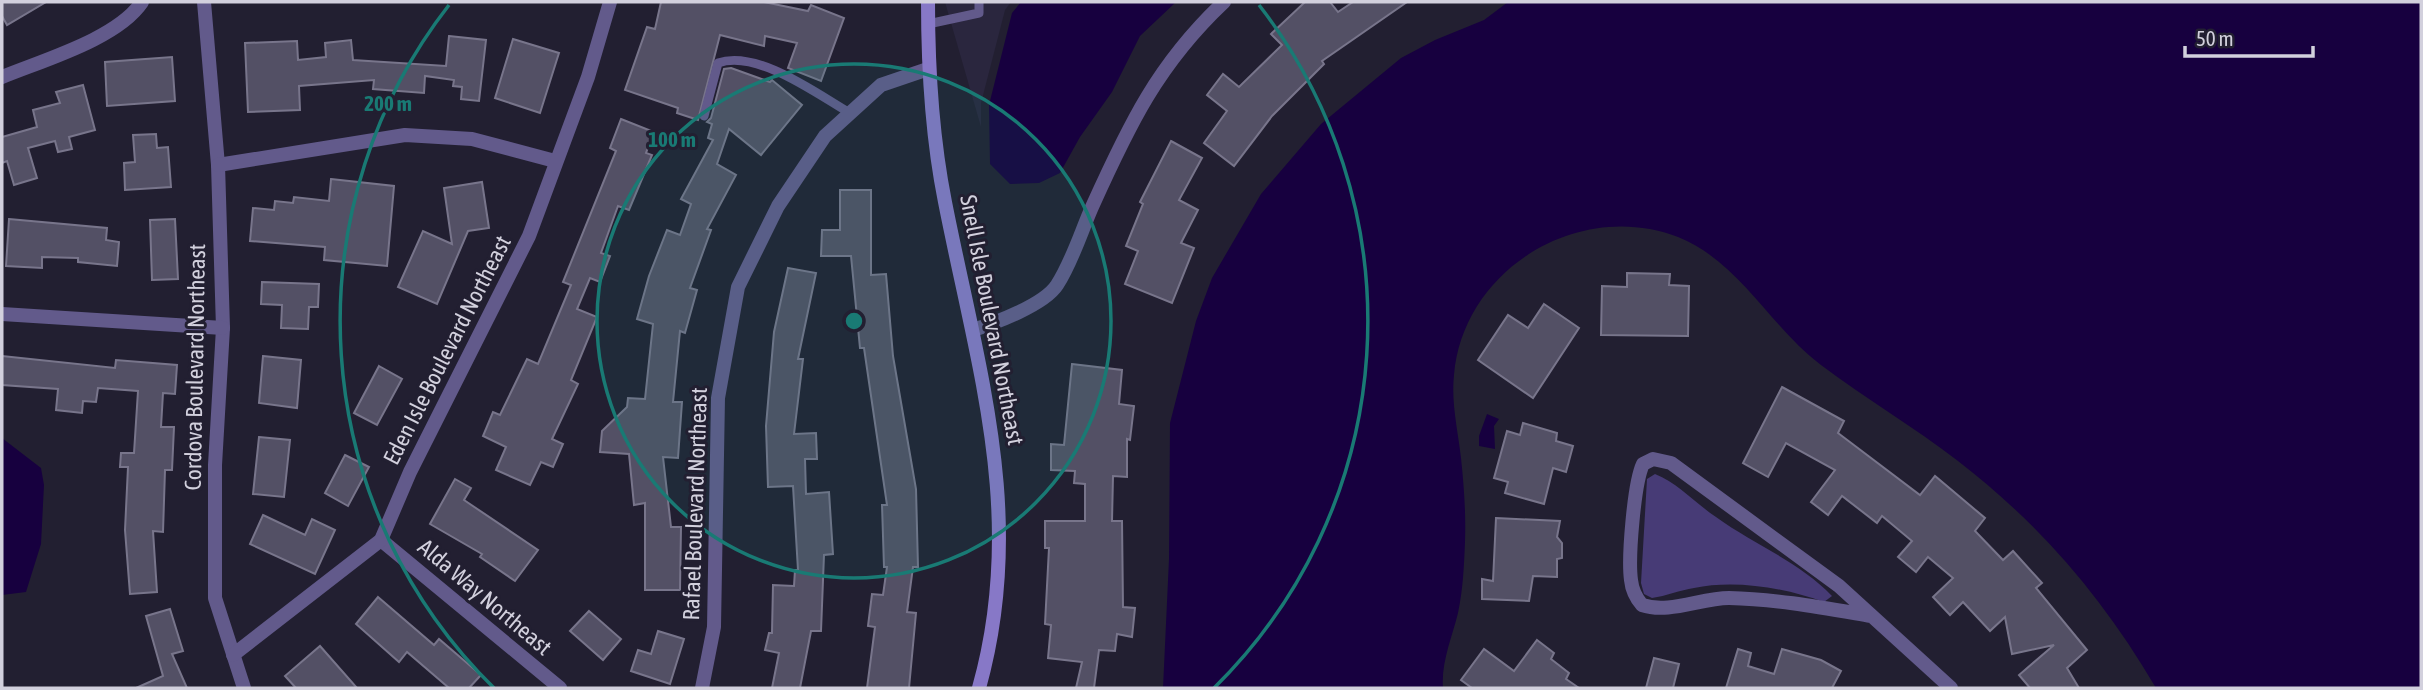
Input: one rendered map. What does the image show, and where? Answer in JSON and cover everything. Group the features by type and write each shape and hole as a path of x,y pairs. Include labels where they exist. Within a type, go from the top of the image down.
{"street":[{"path":"2,77 86,42 135,13 142,2"},
{"name":"Cordova Boulevard Northeast","path":"204,2 218,165 223,328 215,465 215,598 244,688"},
{"name":"Eden Isle Boulevard Northeast","path":"233,654 381,540 410,472 529,236 588,77 610,2"},
{"name":"Snell Isle Boulevard Northeast","path":"928,2 928,69 945,200 992,428 999,523 998,602 979,688"},
{"path":"973,330 1012,317 1056,287 1124,135 1156,79 1193,32 1224,2"},
{"name":"Rafael Boulevard Northeast","path":"702,688 714,627 718,398 738,287 778,206 825,136 881,85 928,69"},
{"path":"218,165 405,135 472,139 555,161"},
{"path":"2,314 223,328"},
{"path":"1871,615 1768,600 1726,598 1663,608 1642,605 1633,592 1631,573 1637,481 1643,464 1653,458 1671,463 1839,586 1871,615 1951,688"},
{"name":"Alda Way Northeast","path":"381,540 560,688"}],"lane":[{"path":"928,24 979,13 979,2"},
{"path":"704,116 718,63 730,59 768,67 850,113"}],"shaded area":[{"path":"945,2 1011,2 1005,10 981,103 981,127"},
{"path":"1021,2 1176,2 1140,36 1112,92 1080,137 1060,173 1039,183 1010,184 990,164 989,105 1012,13"},
{"path":"1508,2 2421,2 2421,688 2156,688 2114,624 2068,565 2043,537 1988,485 1941,448 1821,365 1785,332 1737,278 1700,248 1678,237 1640,228 1602,228 1566,236 1532,252 1503,275 1479,303 1462,337 1454,375 1453,396 1464,490 1464,560 1460,604 1445,659 1443,688 1163,688 1169,559 1170,423 1196,321 1212,278 1261,194 1321,124 1401,58 1435,40 1484,20"},
{"path":"1487,414 1499,419 1494,426 1495,449 1479,446 1479,436"},
{"path":"2,438 41,468 44,485 41,544 26,592 2,595"},
{"path":"1655,474 1730,527 1806,573 1832,596 1824,602 1777,589 1726,584 1652,598 1644,594 1641,583 1647,479"}],"building":[{"path":"2,2 46,2 7,25 2,16"},
{"path":"661,2 764,2 808,11 811,5 844,18 821,81 788,68 797,43 765,36 764,46 720,35 698,120 677,113 678,108 625,90 647,27 655,29"},
{"path":"1305,2 1330,2 1338,12 1353,2 1407,2 1322,61 1324,64 1272,116 1234,166 1204,143 1227,111 1207,95 1223,74 1239,87 1282,45 1271,34"},
{"path":"449,36 486,40 479,101 461,99 462,87 453,86 454,80 425,76 424,93 373,89 374,80 299,86 300,110 248,112 245,43 297,41 298,60 326,57 325,43 351,40 353,60 446,66"},
{"path":"513,39 559,53 540,113 495,98"},
{"path":"172,57 175,101 107,106 105,62"},
{"path":"731,68 770,82 772,80 802,105 761,155 729,129 717,164 736,175 707,229 711,230 690,288 697,290 685,333 680,331 673,402 682,402 678,458 663,457 671,527 681,527 680,590 645,590 645,503 634,505 629,454 600,452 602,431 627,407 628,398 645,399 653,324 637,319 649,276 667,230 680,235 691,204 681,199 713,140 708,138 712,124 707,122 711,118 724,69"},
{"path":"83,85 95,130 69,137 72,149 58,152 55,141 28,148 37,178 14,185 7,161 2,163 2,137 37,127 33,110 60,103 56,92"},
{"path":"621,119 654,132 646,153 652,155 629,210 618,206 601,253 610,256 600,282 590,278 577,309 597,317 571,380 578,384 552,439 563,444 553,467 541,462 530,485 496,470 506,447 483,436 493,412 500,415 527,359 538,364 571,285 563,282 616,151 610,148"},
{"path":"156,134 157,148 168,147 171,187 125,190 124,163 135,162 133,135"},
{"path":"1171,141 1202,158 1179,200 1198,210 1181,243 1194,248 1172,303 1125,284 1138,251 1126,246 1143,204 1140,202"},
{"path":"331,179 394,186 387,266 324,260 325,247 250,241 253,208 274,210 275,201 293,203 294,197 329,201"},
{"path":"482,182 489,228 468,231 437,304 398,287 423,231 452,244 444,188"},
{"path":"840,190 871,190 871,275 886,274 893,356 916,489 918,567 913,567 907,612 916,613 909,688 867,688 875,627 868,626 872,594 883,595 887,567 884,567 882,505 887,505 864,348 860,348 851,256 821,256 822,230 840,230"},
{"path":"9,219 107,228 106,240 119,242 117,266 78,262 78,258 42,257 42,268 6,266"},
{"path":"175,219 178,279 152,280 150,220"},
{"path":"788,268 816,273 798,359 803,359 794,434 816,433 817,459 805,459 806,494 829,492 833,554 824,555 821,631 811,631 800,688 772,688 779,653 765,650 769,633 772,633 773,585 794,586 795,570 798,570 793,486 768,487 766,426 774,332"},
{"path":"1627,273 1670,274 1669,285 1689,286 1688,336 1601,335 1602,286 1627,287"},
{"path":"262,282 319,284 318,307 309,307 308,329 281,328 282,305 261,304"},
{"path":"1544,304 1579,328 1533,398 1478,360 1508,315 1528,328"},
{"path":"2,356 115,368 116,360 177,365 175,394 163,393 161,427 174,427 172,470 165,470 163,532 153,531 157,592 130,594 125,530 128,467 120,467 121,453 134,453 138,391 98,388 96,402 83,401 82,413 56,410 58,389 2,385"},
{"path":"263,356 301,360 297,408 259,403"},
{"path":"1072,364 1122,370 1119,404 1134,406 1130,440 1127,439 1127,477 1113,476 1112,521 1122,521 1123,607 1135,608 1132,637 1117,634 1115,651 1099,650 1094,688 1076,688 1082,662 1048,658 1051,625 1045,624 1049,548 1045,548 1045,521 1085,521 1085,484 1074,483 1075,471 1051,470 1051,444 1064,445"},
{"path":"379,366 402,379 377,425 354,413"},
{"path":"1782,387 1844,421 1838,433 1920,495 1935,476 1985,518 1975,531 2003,560 2013,551 2042,583 2036,588 2087,650 2067,668 2079,688 2030,688 2019,675 2054,645 2012,654 2005,617 1990,631 1963,602 1950,615 1933,597 1953,578 1928,557 1916,572 1898,557 1912,541 1882,516 1877,523 1842,496 1828,515 1811,502 1835,470 1786,443 1768,477 1743,463"},
{"path":"1523,423 1557,433 1556,441 1573,446 1566,472 1553,468 1544,504 1505,493 1508,482 1494,478 1507,431 1520,435"},
{"path":"259,437 290,440 284,497 253,494"},
{"path":"345,455 369,467 348,506 325,493"},
{"path":"455,479 471,488 464,500 538,550 515,581 480,557 482,554 430,524"},
{"path":"263,515 305,535 312,519 335,530 315,574 250,544"},
{"path":"1496,518 1560,521 1557,537 1562,543 1562,558 1557,559 1557,577 1533,576 1529,601 1482,599 1482,579 1493,581"},
{"path":"378,597 434,645 439,639 481,675 469,688 449,688 407,652 399,662 356,624"},
{"path":"170,609 183,651 172,654 187,688 136,688 163,676 146,616"},
{"path":"589,611 621,639 603,660 570,631"},
{"path":"658,631 684,639 670,684 631,671 638,650 651,654"},
{"path":"1537,640 1554,653 1551,659 1569,673 1566,679 1579,688 1472,688 1461,680 1484,649 1514,671"},
{"path":"320,646 357,688 296,688 285,676"},
{"path":"1738,649 1751,653 1748,666 1774,674 1782,649 1821,660 1841,671 1832,688 1726,688"},
{"path":"1654,658 1679,664 1673,688 1646,688"}]}
